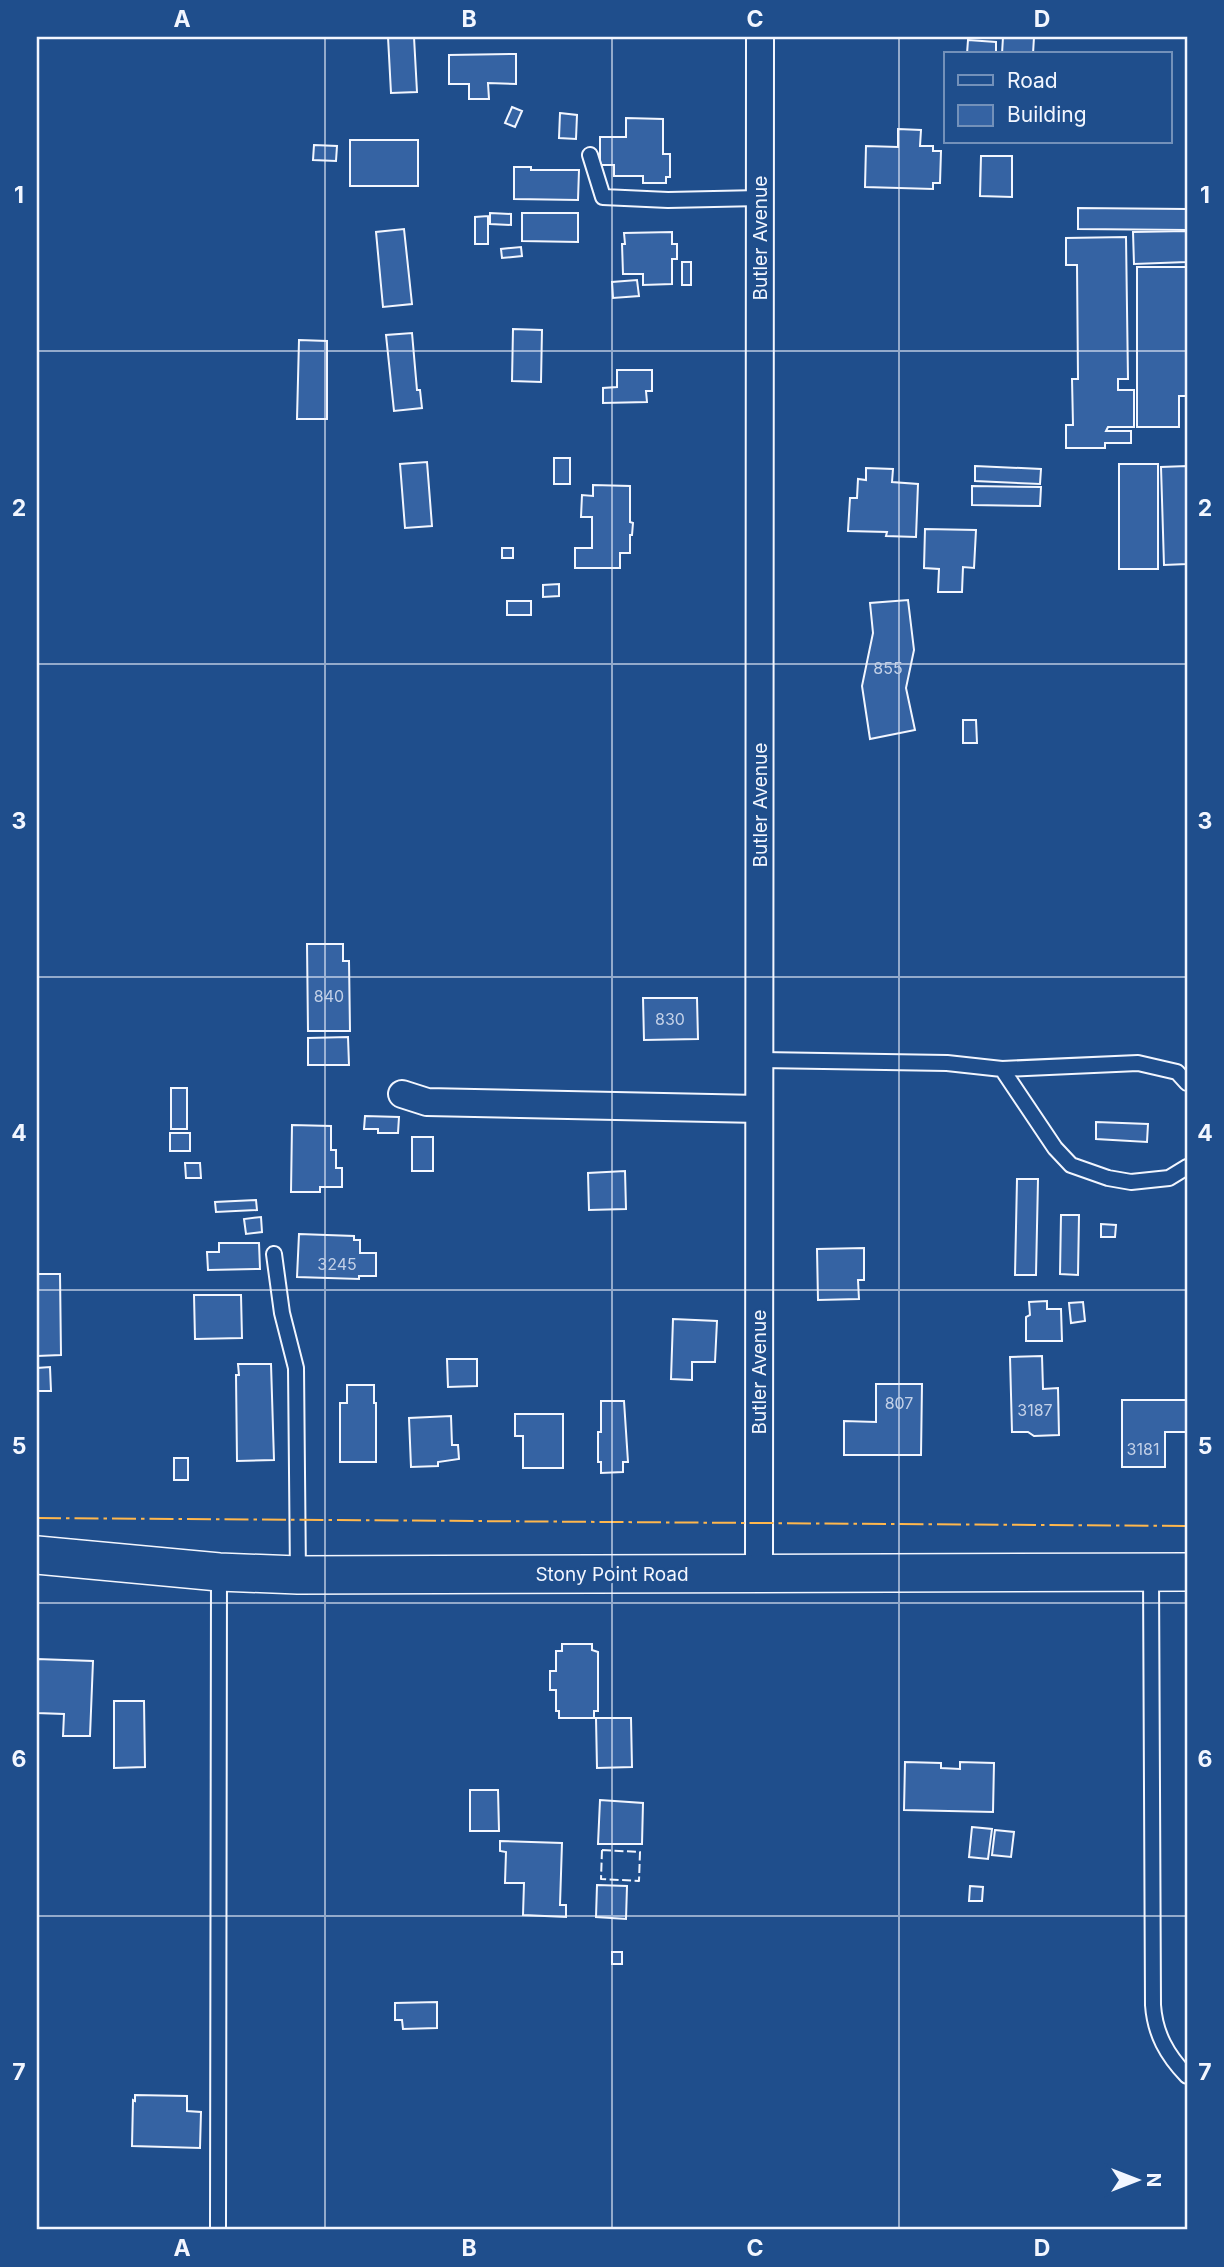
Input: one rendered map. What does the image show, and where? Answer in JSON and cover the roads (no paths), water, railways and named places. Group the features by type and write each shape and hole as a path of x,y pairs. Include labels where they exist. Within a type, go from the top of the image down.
{"main road":[{"name":"Stony Point Road","path":"37,1555 219,1572 298,1575 1187,1572"}],"street":[{"name":"Butler Avenue","path":"759,1573 761,37"},
{"path":"402,1094 427,1102 759,1109"}],"lane":[{"path":"590,155 603,197 668,200 760,198"},
{"path":"759,1060 947,1063 1002,1069 1138,1063 1177,1072 1187,1083"},
{"path":"1002,1069 1055,1148 1071,1165 1108,1178 1131,1182 1169,1178 1187,1167"},
{"path":"274,1254 282,1313 296,1368 298,1575"},
{"path":"218,2230 219,1572"},
{"path":"1151,1573 1154,2021 1164,2048 1187,2076"}]}
